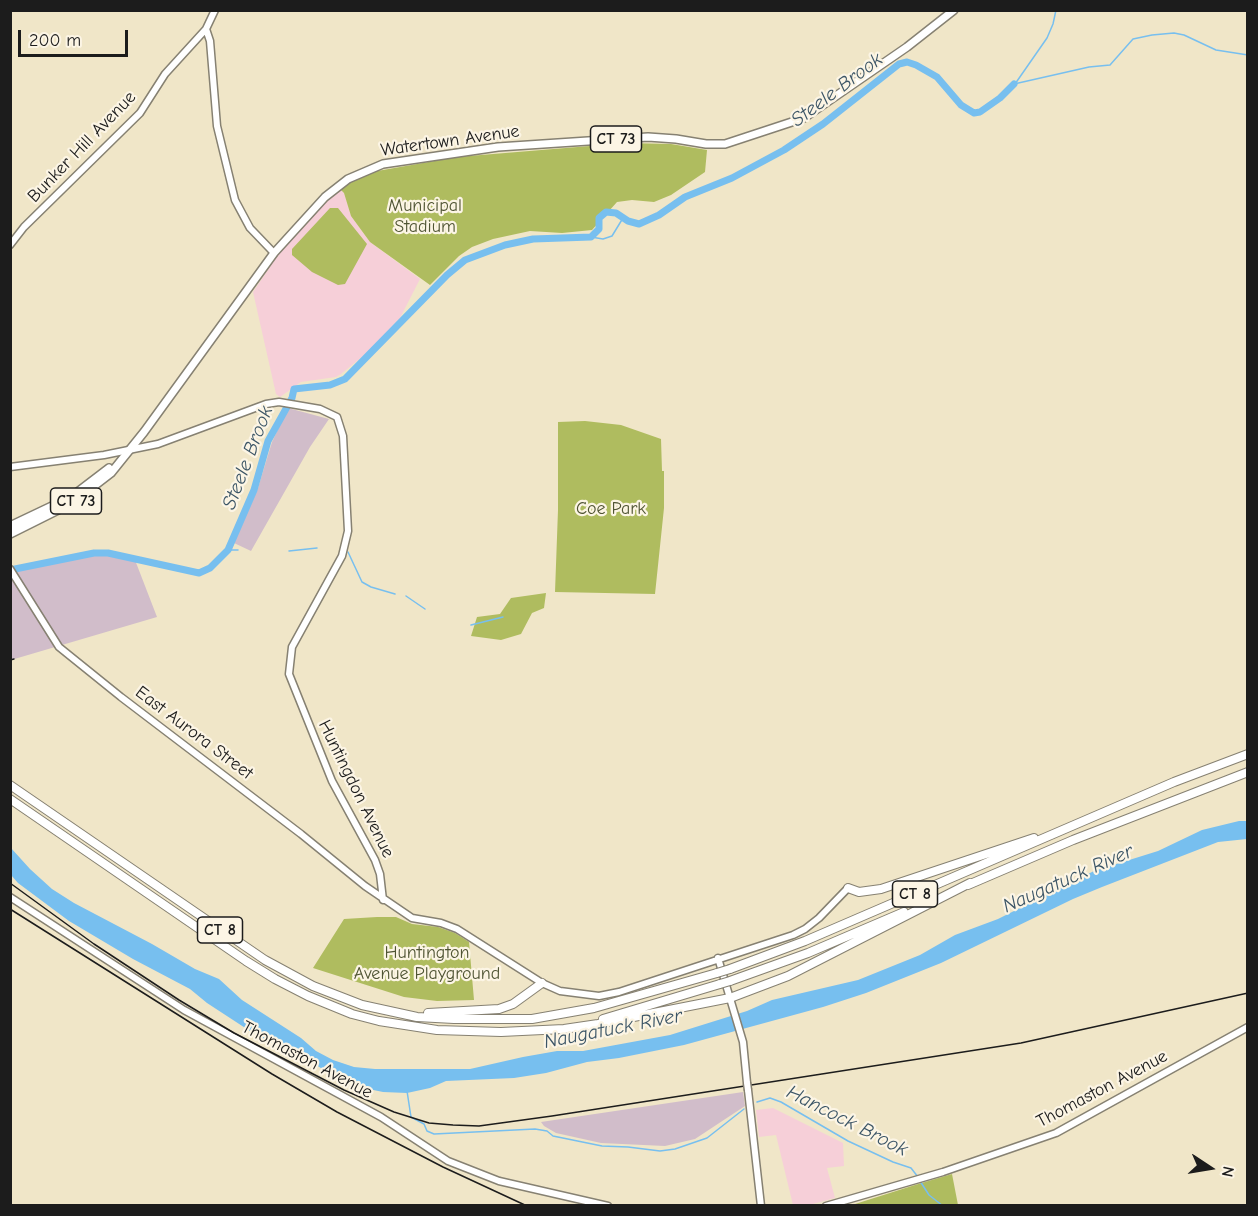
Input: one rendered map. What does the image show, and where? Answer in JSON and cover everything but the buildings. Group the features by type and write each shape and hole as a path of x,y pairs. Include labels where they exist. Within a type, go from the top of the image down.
{"highway":[{"name":"CT 8","path":"10,785 259,956 297,978 330,993 362,1005 417,1017 532,1019 594,1008 730,969 837,928 1174,782 1248,754"},
{"name":"CT 8","path":"10,799 246,961 308,996 352,1014 406,1026 437,1030 501,1032 533,1030 598,1020 730,981 808,953 1034,856 1248,772"},
{"path":"848,888 859,892 881,889 1097,815"},
{"path":"533,1030 598,1024 730,998 788,976 970,884"},
{"path":"330,993 420,1013 453,1012 500,1009 513,1004 542,983"}],"main road":[{"name":"Bunker Hill Avenue","path":"10,245 24,227 136,118 165,74 206,29 215,10"},
{"name":"Watertown Avenue","path":"129,451 274,253 325,197 348,179 383,165 498,147 662,137 706,144 724,144 804,118 907,47 954,10"},
{"path":"206,29 210,41 217,126 235,200 250,228 274,253"},
{"name":"Huntingdon Avenue","path":"129,451 171,440 253,409 279,402 332,412 340,422 348,531 342,556 292,647 289,674 332,781 375,860 381,883 382,900"},
{"path":"10,467 129,451"},
{"name":"CT 73","path":"10,525 70,497 91,483 129,451"},
{"name":"CT 73","path":"10,534 72,503 95,487 111,473 129,451"},
{"name":"East Aurora Street","path":"10,569 59,647 301,834 382,900"},
{"path":"382,900 412,918 441,923 457,929 542,983 560,991 599,996 619,992 805,929 848,888"},
{"name":"Thomaston Avenue","path":"10,897 178,1007 381,1117 452,1163 499,1181 608,1206"},
{"path":"718,958 741,1034 761,1206"},
{"name":"Thomaston Avenue","path":"826,1206 915,1180 1062,1131 1248,1026"}],"shaded area":[{"path":"340,189 344,193 351,216 370,242 420,279 400,318 368,352 336,377 301,382 280,397 276,394 253,292 280,252 307,221"},
{"path":"288,408 329,419 310,447 251,551 234,543 258,488 272,442"},
{"path":"94,553 108,553 135,560 157,617 11,660 11,570"},
{"path":"743,1092 745,1106 695,1139 665,1146 601,1143 556,1133 541,1122"},
{"path":"773,1108 843,1143 844,1166 827,1168 835,1198 809,1205 793,1205 776,1135 759,1137 756,1110"}],"green space":[{"name":"Municipal Stadium","path":"626,143 671,144 707,150 705,172 671,195 654,202 632,200 617,202 592,230 562,233 530,231 493,239 472,247 459,256 430,285 370,242 351,216 344,193 340,189 366,173 457,157"},
{"path":"330,208 338,208 367,244 345,284 338,285 312,272 292,255 292,249"},
{"name":"Coe Park","path":"585,421 621,425 661,439 664,508 655,594 555,592 558,422"},
{"path":"546,593 544,608 532,613 521,634 501,640 471,636 477,617 500,614 511,598"},
{"name":"Huntington Avenue Playground","path":"396,917 412,924 438,927 455,933 469,942 474,1000 437,1001 404,997 313,968 344,919"},
{"path":"952,1174 958,1205 852,1205 915,1185"}],"water":[{"path":"1248,821 1247,839 1218,842 1102,887 941,963 866,993 684,1045 514,1078 446,1081 430,1088 407,1093 383,1092 359,1087 327,1072 296,1052 256,1035 190,989 69,921 18,883 11,875 11,848 52,889 195,969 219,979 242,1000 301,1038 316,1051 333,1060 354,1067 375,1069 470,1069 557,1051 583,1051 670,1035 747,1011 772,1000 858,980 920,955 955,935 998,919 1094,871 1158,851 1202,830"}],"waterway":[{"name":"Steele Brook","path":"1015,84 1047,38 1056,10"},
{"path":"1014,84 1089,67 1110,65 1133,39 1152,35 1174,33 1184,35 1216,50 1248,55"},
{"name":"Steele Brook","path":"10,570 94,553 108,553 199,573 210,568 228,550 254,490 268,441 292,398 294,389 330,385 345,379 447,275 465,260 505,245 533,239 591,237 599,229 599,218 606,212 616,213 628,221 639,224 659,215 685,197 732,178 784,150 823,124 899,64 907,62 916,65 937,77 961,105 974,113 980,112 1000,98 1014,84"},
{"name":"Steele Brook","path":"591,237 603,239 612,236 623,218"},
{"path":"289,551 317,548"},
{"path":"228,550 238,550"},
{"path":"348,552 362,582 395,594"},
{"path":"406,596 425,609"},
{"path":"471,625 503,617"},
{"name":"Hancock Brook","path":"407,1091 411,1117 424,1124 427,1131 434,1134 535,1129 547,1131 553,1136 602,1146 660,1151 675,1149 707,1138 744,1109"},
{"name":"Hancock Brook","path":"757,1102 770,1098 781,1102 848,1141 911,1168 918,1177"},
{"name":"Hancock Brook","path":"920,1181 929,1195 943,1206"}],"railway":[{"path":"10,660 14,659"},
{"path":"10,883 94,944 234,1033 344,1090 394,1112 429,1123 479,1126 1021,1043 1248,993"},
{"path":"10,909 272,1074 337,1112 443,1167 527,1206"}],"water label":[{"name":"Naugatuck River","path":"1068,879"},
{"name":"Naugatuck River","path":"613,1029"}]}
